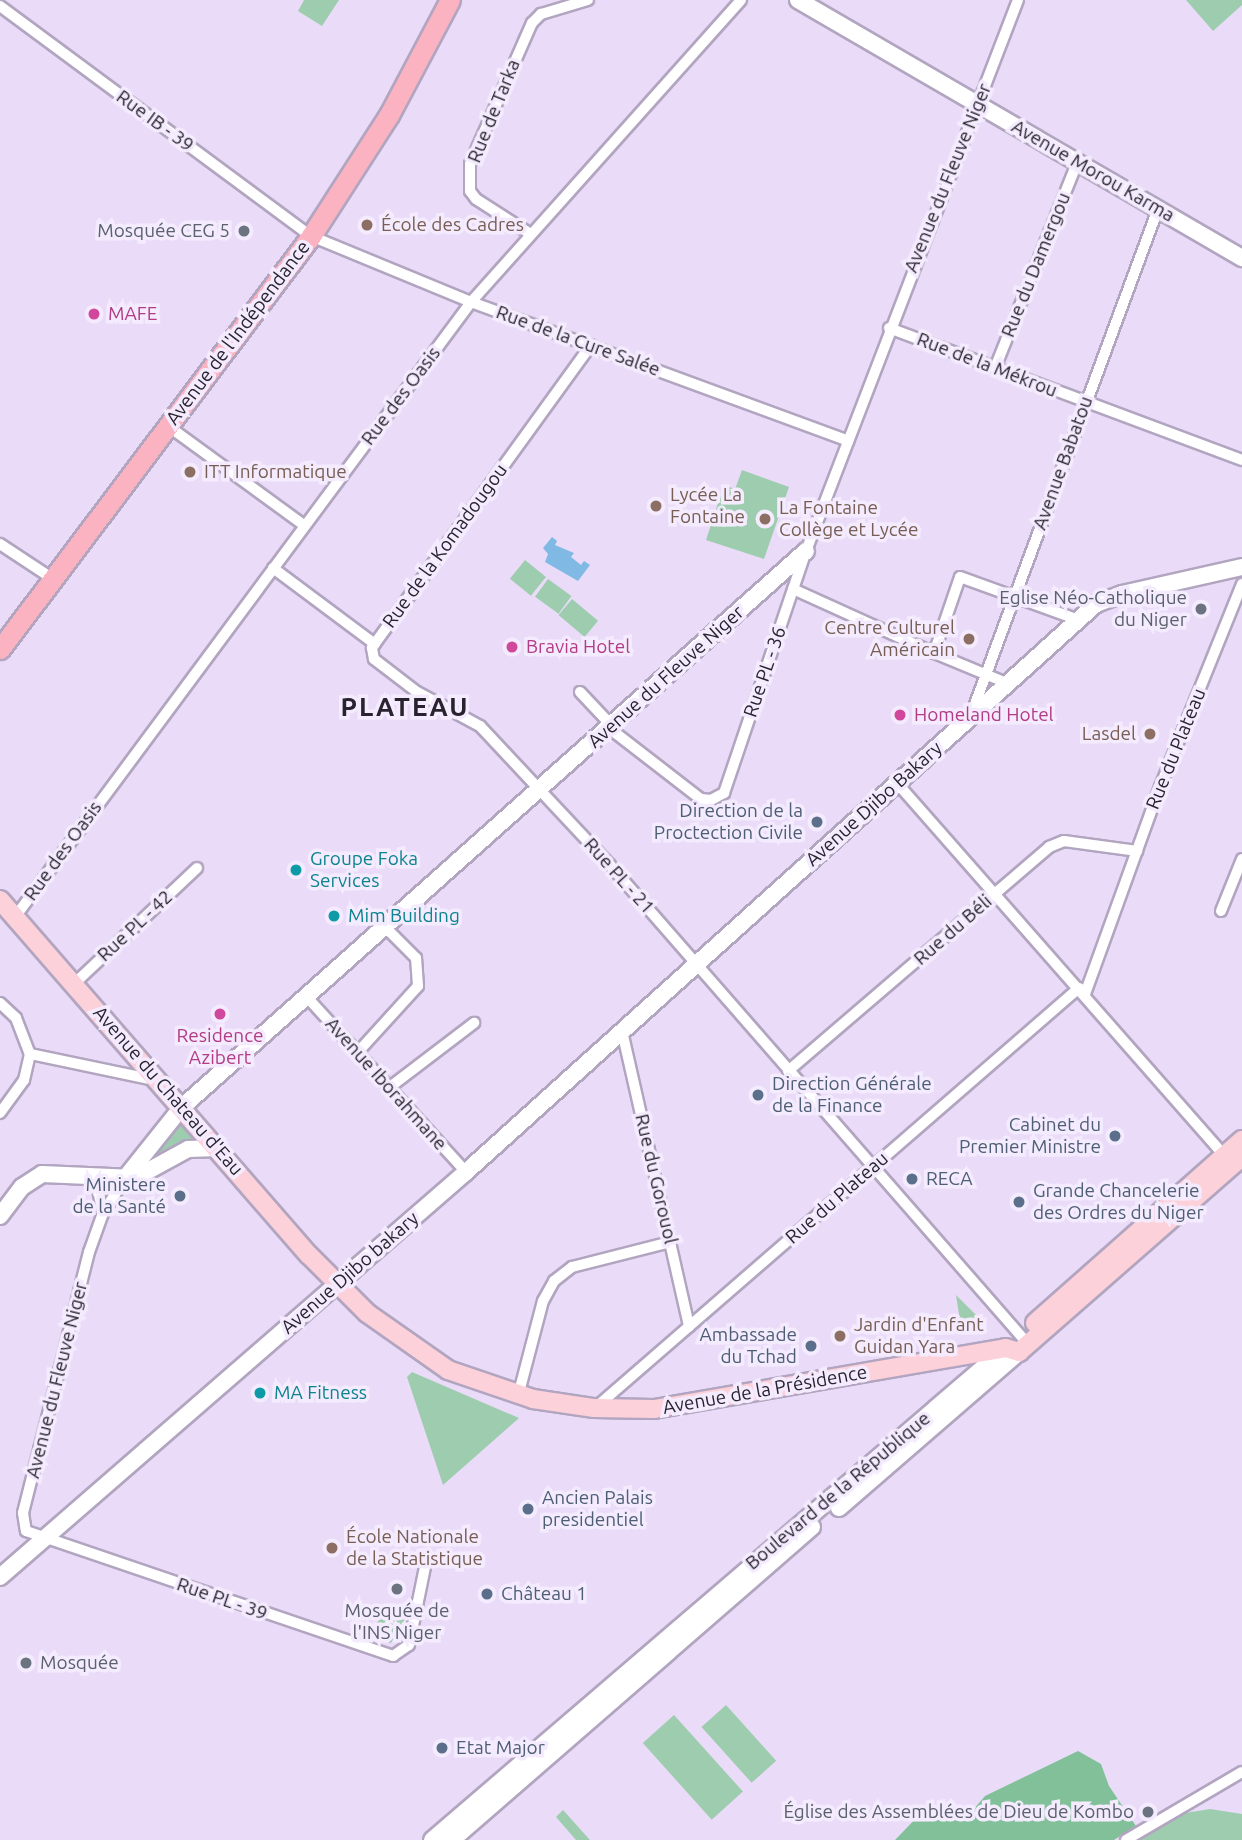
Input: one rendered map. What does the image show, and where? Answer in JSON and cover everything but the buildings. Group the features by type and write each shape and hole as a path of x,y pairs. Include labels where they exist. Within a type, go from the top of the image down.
{"highway":[{"name":"Avenue de l'Indépendance","path":"0,649 311,236 389,115 450,0"}],"main road":[{"name":"Avenue du Chateau d'Eau","path":"0,900 336,1282"},
{"name":"Boulevard de la République","path":"1019,1345 1233,1160 1242,1140"},
{"name":"Avenue de la Présidence","path":"336,1282 376,1322 448,1370 518,1396 594,1408 654,1409 708,1403 1019,1345"}],"street":[{"name":"Rue de Tarka","path":"529,233 476,199 470,191 470,164 532,23 541,14 587,0"},
{"name":"Rue des Oasis","path":"15,917 471,302 529,233 741,0"},
{"name":"Avenue Morou Karma","path":"798,0 1242,258"},
{"name":"Avenue du Fleuve Niger","path":"40,1539 26,1531 23,1513 103,1213 126,1177 181,1108 806,551 889,328 1018,0"},
{"name":"Rue IB - 39","path":"0,6 311,236"},
{"name":"Rue du Damergou","path":"995,368 1078,161"},
{"name":"Avenue Babatou","path":"970,719 984,673 1158,209"},
{"name":"Rue de la Cure Salée","path":"311,236 471,302 848,441"},
{"name":"Rue de la Mékrou","path":"889,328 1242,460"},
{"name":"Rue de la Komadougou","path":"273,568 374,644 591,345"},
{"path":"169,426 304,525"},
{"path":"0,544 53,579"},
{"name":"Rue PL - 36","path":"610,727 701,799 711,800 724,793 806,551"},
{"name":"Avenue Djibo Bakary","path":"696,963 1096,604 1122,594 1242,568"},
{"path":"934,653 960,577 1079,620"},
{"name":"Rue du Plateau","path":"594,1408 1082,990 1242,584"},
{"path":"793,589 1009,684"},
{"name":"Rue PL - 21","path":"374,644 372,652 380,665 417,692 474,720 541,789 696,963 1019,1345"},
{"path":"580,692 610,727"},
{"path":"897,783 1233,1160"},
{"name":"Rue du Béli","path":"788,1071 1058,841 1137,850"},
{"path":"1221,911 1242,859"},
{"name":"Rue PL - 42","path":"74,984 197,868"},
{"path":"358,1052 418,986 416,958 386,928"},
{"name":"Avenue Djibo bakary","path":"0,1577 40,1539 262,1351 336,1282 466,1172 696,963"},
{"name":"Avenue Iborahmane","path":"306,996 466,1172"},
{"path":"0,1003 16,1018 30,1054 24,1080 0,1113"},
{"path":"390,1087 474,1023"},
{"name":"Rue du Gorouol","path":"622,1031 689,1326"},
{"path":"30,1054 158,1080"},
{"path":"0,1216 32,1178 61,1173 86,1178 126,1177 148,1173 188,1149 218,1148"},
{"path":"86,1178 97,1191 103,1213"},
{"path":"518,1396 543,1301 554,1281 572,1267 670,1242"},
{"name":"Boulevard de la République","path":"432,1840 586,1715 1019,1345"},
{"name":"Rue PL - 39","path":"40,1539 393,1656 403,1652 409,1645 426,1562"},
{"name":"Boulevard de la République","path":"452,1840 586,1715"},
{"path":"1126,1840 1242,1772"}],"green space":[{"path":"304,0 339,0 322,26 298,11"},
{"path":"1186,0 1242,0 1242,5 1213,31"},
{"path":"742,470 789,487 764,559 706,540 724,485 735,489"},
{"path":"525,560 546,577 531,596 510,579"},
{"path":"548,579 571,596 559,614 535,597"},
{"path":"572,599 598,621 585,637 559,615"},
{"path":"181,1122 198,1142 140,1174 160,1143"},
{"path":"956,1295 982,1321 981,1325 961,1327"},
{"path":"412,1372 519,1418 443,1485 407,1377"},
{"path":"415,1601 391,1643 364,1635 397,1603 400,1606"},
{"path":"726,1705 776,1761 752,1783 701,1727"},
{"path":"674,1715 743,1792 712,1820 643,1743"},
{"path":"1078,1751 1101,1764 1109,1786 1136,1826 1114,1840 895,1840 923,1811 954,1817 973,1810 985,1796"},
{"path":"1210,1809 1242,1814 1242,1840 1137,1840 1185,1813"},
{"path":"563,1810 590,1840 576,1840 556,1817"}],"water":[{"path":"552,537 557,541 555,545 574,553 571,557 581,565 584,561 590,565 578,581 545,562 548,554 543,548"}],"place":[{"name":"École des Cadres","path":"367,225"},
{"name":"Mosquée CEG 5","path":"244,231"},
{"name":"MAFE","path":"94,314"},
{"name":"ITT Informatique","path":"190,472"},
{"name":"Lycée La Fontaine","path":"656,506"},
{"name":"La Fontaine Collège et Lycée","path":"765,519"},
{"name":"Eglise Néo-Catholique du Niger","path":"1201,609"},
{"name":"Centre Culturel Américain","path":"969,639"},
{"name":"Bravia Hotel","path":"512,647"},
{"name":"Homeland Hotel","path":"900,715"},
{"name":"Lasdel","path":"1150,734"},
{"name":"Direction de la Proctection Civile","path":"817,822"},
{"name":"Groupe Foka Services","path":"296,870"},
{"name":"Mim Building","path":"334,916"},
{"name":"Residence Azibert","path":"220,1014"},
{"name":"Direction Générale de la Finance","path":"758,1095"},
{"name":"Cabinet du Premier Ministre","path":"1115,1136"},
{"name":"RECA","path":"912,1179"},
{"name":"Ministere de la Santé","path":"180,1196"},
{"name":"Grande Chancelerie des Ordres du Niger","path":"1019,1202"},
{"name":"Jardin d'Enfant Guidan Yara","path":"840,1336"},
{"name":"Ambassade du Tchad","path":"811,1346"},
{"name":"MA Fitness","path":"260,1393"},
{"name":"Ancien Palais presidentiel","path":"528,1509"},
{"name":"École Nationale de la Statistique","path":"332,1548"},
{"name":"Mosquée de l'INS Niger","path":"397,1589"},
{"name":"Château 1","path":"487,1594"},
{"name":"Mosquée","path":"26,1663"},
{"name":"Etat Major","path":"442,1748"},
{"name":"Église des Assemblées de Dieu de Kombo","path":"1148,1812"}],"district":[{"name":"PLATEAU","path":"405,707"}]}
